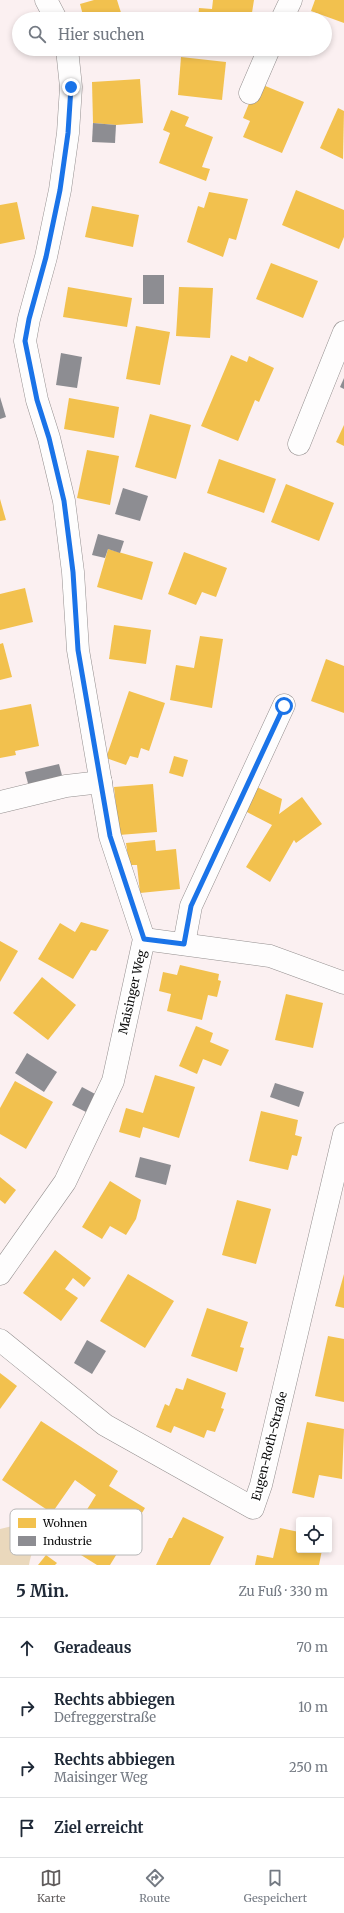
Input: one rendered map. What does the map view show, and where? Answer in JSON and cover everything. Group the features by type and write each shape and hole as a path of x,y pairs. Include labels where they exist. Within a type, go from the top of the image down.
{"street":[{"path":"46,0 52,12"},
{"path":"285,12 291,0"},
{"name":"Maisinger Weg","path":"0,1274 65,1182 112,1081 144,939 110,836 78,650 73,572 64,501 49,438 37,400 25,341 29,319 46,257 60,190 68,133 71,87 68,56"},
{"path":"250,93 266,56"},
{"path":"299,444 344,332"},
{"path":"184,944 191,906 284,706"},
{"path":"0,802 66,786 101,782"},
{"path":"144,939 270,956 344,983"},
{"name":"Eugen-Roth-Straße","path":"0,1340 105,1425 253,1508 261,1484 344,1134"}],"shaded area":[{"path":"10,1527 10,1555 31,1555 29,1565 0,1565 0,1529"}],"building: Wohnen":[{"path":"94,0 117,0 121,12 82,12 80,4"},
{"path":"213,0 254,0 252,12 199,12 199,8 212,9"},
{"path":"315,0 344,0 344,23 332,19 332,12 311,11"},
{"path":"181,57 226,62 222,100 178,95"},
{"path":"140,79 143,123 116,125 93,123 92,82"},
{"path":"263,85 304,102 282,153 243,137 250,121 243,118 250,101 256,103"},
{"path":"338,108 344,111 343,159 320,148"},
{"path":"171,110 189,117 185,126 213,137 202,167 210,169 206,181 159,163 170,133 163,130"},
{"path":"296,190 344,210 344,237 339,249 282,225"},
{"path":"209,192 248,199 236,240 229,238 223,257 187,242 198,206 204,208"},
{"path":"17,202 25,239 0,244 0,205"},
{"path":"92,206 139,215 133,247 85,237"},
{"path":"271,263 318,281 303,318 256,299"},
{"path":"68,287 132,298 127,327 63,317"},
{"path":"179,287 213,288 210,338 176,336"},
{"path":"136,326 170,332 160,385 126,379"},
{"path":"231,355 247,362 249,356 274,368 259,402 255,400 238,441 201,426"},
{"path":"69,398 119,407 114,438 64,429"},
{"path":"150,414 191,425 176,479 135,467"},
{"path":"344,425 344,446 336,442"},
{"path":"87,450 119,456 110,505 77,498"},
{"path":"219,459 276,479 264,513 207,493"},
{"path":"286,484 334,503 319,541 271,522"},
{"path":"0,499 6,520 0,521"},
{"path":"108,549 153,562 142,600 97,587"},
{"path":"184,552 227,568 216,597 202,592 196,605 168,594"},
{"path":"25,588 33,622 0,630 0,594"},
{"path":"114,625 151,630 146,664 109,659"},
{"path":"200,636 223,639 212,708 170,700 176,665 194,668"},
{"path":"3,643 12,677 0,680 0,644"},
{"path":"326,659 344,666 344,713 311,701"},
{"path":"129,691 165,703 149,751 141,748 138,758 130,756 126,765 106,758"},
{"path":"31,704 39,746 15,751 16,755 0,758 0,710"},
{"path":"174,756 188,760 183,777 169,773"},
{"path":"153,784 157,832 119,835 114,787"},
{"path":"257,787 282,799 279,814 302,797 322,824 296,843 294,840 270,882 246,867 272,825 245,811"},
{"path":"155,840 156,851 176,849 180,889 140,893 137,865 129,865 126,843"},
{"path":"81,922 109,930 96,951 91,950 73,979 38,959 60,923 75,932"},
{"path":"0,941 18,951 0,982"},
{"path":"180,965 219,974 218,980 221,981 217,997 208,995 202,1020 167,1011 171,994 159,991 163,972 177,975"},
{"path":"42,977 76,1005 48,1040 13,1013"},
{"path":"286,994 323,1003 313,1048 275,1040"},
{"path":"196,1026 213,1033 210,1042 229,1050 221,1066 203,1059 197,1074 179,1066"},
{"path":"155,1075 195,1087 179,1138 143,1127 140,1138 119,1132 126,1108 143,1113"},
{"path":"15,1081 53,1102 26,1149 0,1134 0,1108"},
{"path":"261,1111 298,1120 295,1135 302,1137 297,1156 292,1155 288,1170 249,1161"},
{"path":"0,1177 16,1190 5,1204 0,1200"},
{"path":"110,1181 141,1200 136,1219 126,1235 110,1226 102,1239 82,1227"},
{"path":"237,1200 271,1209 256,1264 222,1255"},
{"path":"55,1250 91,1278 84,1287 73,1278 65,1289 78,1298 61,1321 23,1293"},
{"path":"128,1274 174,1301 145,1348 100,1321"},
{"path":"344,1274 344,1308 335,1306"},
{"path":"207,1308 248,1322 240,1347 244,1348 237,1372 191,1356"},
{"path":"328,1336 344,1339 344,1402 315,1396"},
{"path":"0,1373 17,1386 0,1409"},
{"path":"187,1378 226,1393 221,1408 224,1409 215,1432 207,1430 204,1438 174,1426 171,1433 156,1427 165,1404 169,1406 176,1388 183,1390"},
{"path":"41,1421 118,1471 109,1486 145,1508 142,1513 142,1509 87,1509 96,1495 75,1480 55,1509 46,1509 2,1480"},
{"path":"307,1422 344,1429 342,1479 319,1475 314,1498 292,1493"},
{"path":"183,1517 224,1537 210,1565 156,1565 169,1538 172,1538"},
{"path":"280,1528 296,1531 296,1553 321,1553 319,1565 255,1565 257,1555 273,1558"},
{"path":"46,1555 57,1563 55,1565 38,1565"},
{"path":"81,1555 116,1555 110,1565 97,1565"}],"building: Industrie":[{"path":"93,123 116,125 115,143 92,142"},
{"path":"143,275 164,275 164,304 143,304"},
{"path":"61,353 82,357 77,388 56,385"},
{"path":"344,378 344,389 340,387"},
{"path":"0,397 6,417 0,419"},
{"path":"123,488 148,496 140,521 115,514"},
{"path":"98,534 124,541 120,553 108,549 105,558 92,555"},
{"path":"59,764 64,783 30,791 25,772"},
{"path":"27,1053 57,1072 44,1092 15,1073"},
{"path":"275,1083 304,1092 299,1107 270,1097"},
{"path":"82,1087 97,1095 88,1113 72,1105"},
{"path":"140,1157 171,1165 166,1185 135,1177"},
{"path":"87,1340 106,1351 92,1374 74,1363"}],"route":[{"path":"71,87 68,133 60,190 46,257 29,319 25,341 29,369 49,438 64,501 73,572 78,650 110,836 144,939 184,944 191,906 284,706"}]}
